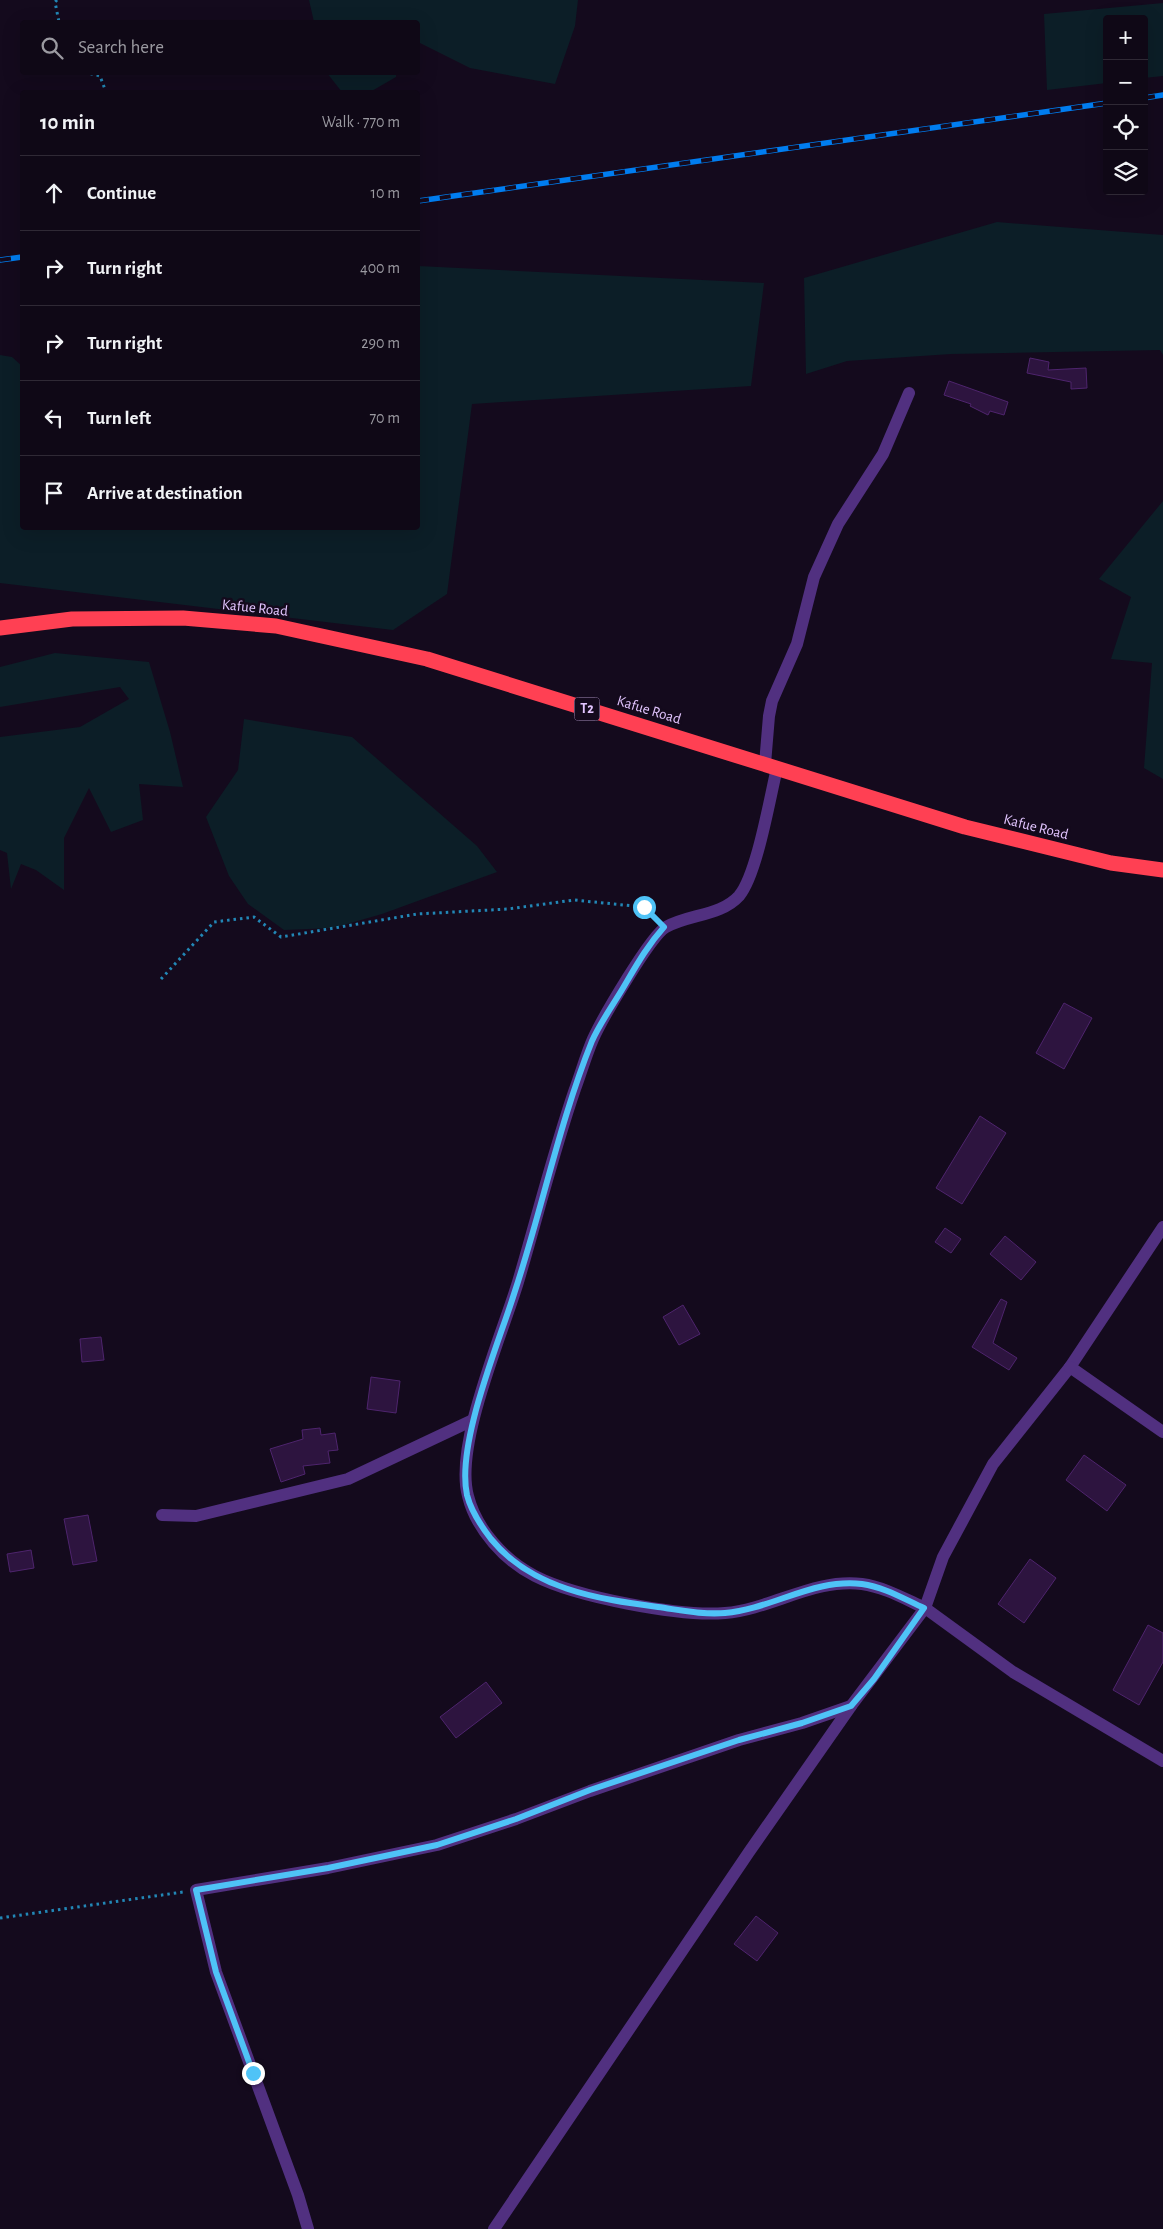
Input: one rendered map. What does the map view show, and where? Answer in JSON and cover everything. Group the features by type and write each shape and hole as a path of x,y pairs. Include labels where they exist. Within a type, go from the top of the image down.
{"highway":[{"name":"Kafue Road","path":"0,628 72,619 183,618 276,626 427,659 964,827 1111,863 1163,870"}],"street":[{"path":"909,393 883,454 838,524 814,577 797,644 772,701 769,716 771,766 752,871 740,894 725,908 700,914 664,927 650,942 593,1038 562,1128 518,1283 473,1420 467,1455 467,1494 480,1524 506,1556 534,1576 575,1592 635,1604 692,1612 724,1613 749,1609 820,1586 862,1584 883,1589 924,1608 1013,1672 1163,1761"},
{"path":"494,2229 749,1852 851,1706 874,1679 924,1608 943,1558 993,1464 1070,1366 1163,1227"},
{"path":"1070,1366 1163,1432"},
{"path":"162,1515 196,1516 348,1479 473,1420"},
{"path":"308,2229 298,2195 216,1972 196,1890 328,1868 437,1845 516,1819 590,1790 739,1740 802,1723 851,1706"}],"path":[{"path":"57,0 55,2 58,20"},
{"path":"96,75 100,76 105,90"},
{"path":"162,979 214,922 254,917 281,937 417,914 508,908 574,900 644,907 664,927"},
{"path":"0,1918 196,1890"}],"shaded area":[{"path":"309,0 578,0 575,26 555,84 470,68 420,43 420,20 314,20"},
{"path":"1163,3 1163,76 1148,78 1148,15 1103,15 1103,83 1047,90 1044,14"},
{"path":"329,75 396,75 396,77 373,90 340,90"},
{"path":"997,222 1163,235 1163,355 1160,350 951,354 847,361 806,374 804,278"},
{"path":"420,266 764,283 751,386 472,404 447,594 393,630 0,583 0,355 12,357 20,364 20,530 420,530"},
{"path":"1163,501 1163,779 1144,768 1152,663 1111,659 1131,597 1099,579"},
{"path":"55,653 149,662 170,732 183,787 139,784 143,820 111,832 89,788 64,838 64,890 36,870 21,864 11,889 7,853 0,850 0,737 80,727 129,699 120,687 0,707 0,667"},
{"path":"244,719 352,737 477,846 497,872 382,914 333,928 284,930 248,904 229,876 206,817 238,770"}],"building":[{"path":"1030,358 1049,362 1048,370 1086,368 1087,388 1071,389 1071,382 1027,373"},
{"path":"949,381 1008,402 1004,415 990,411 988,415 970,406 971,404 944,395"},
{"path":"1064,1003 1092,1018 1064,1069 1036,1053"},
{"path":"980,1116 1006,1133 962,1204 936,1188"},
{"path":"945,1228 961,1239 951,1253 935,1242"},
{"path":"1005,1236 1036,1262 1021,1280 990,1254"},
{"path":"1001,1299 1007,1302 993,1343 1017,1358 1009,1370 972,1347"},
{"path":"683,1305 700,1334 679,1345 663,1317"},
{"path":"101,1337 104,1360 82,1362 80,1339"},
{"path":"371,1377 400,1381 396,1413 367,1409"},
{"path":"320,1428 321,1435 335,1433 338,1450 328,1451 330,1463 303,1466 305,1474 281,1482 270,1449 303,1439 302,1430"},
{"path":"1084,1455 1126,1485 1107,1511 1066,1480"},
{"path":"88,1515 97,1561 73,1565 64,1519"},
{"path":"31,1550 34,1568 10,1572 7,1554"},
{"path":"1030,1559 1056,1578 1024,1623 998,1604"},
{"path":"1148,1625 1163,1633 1163,1662 1139,1705 1113,1690"},
{"path":"486,1682 502,1703 456,1738 440,1717"},
{"path":"756,1916 778,1933 757,1961 734,1944"}],"railway":[{"path":"1148,97 1163,95"},
{"path":"420,201 1103,104"},
{"path":"0,260 20,257"}],"route":[{"path":"253,2073 216,1972 196,1890 328,1868 437,1845 516,1819 590,1790 739,1740 802,1723 851,1706 874,1679 924,1608 883,1589 862,1584 820,1586 749,1609 724,1613 692,1612 635,1604 575,1592 534,1576 506,1556 480,1524 467,1494 467,1455 473,1420 518,1283 562,1128 593,1038 650,942 664,927 644,907"}]}
